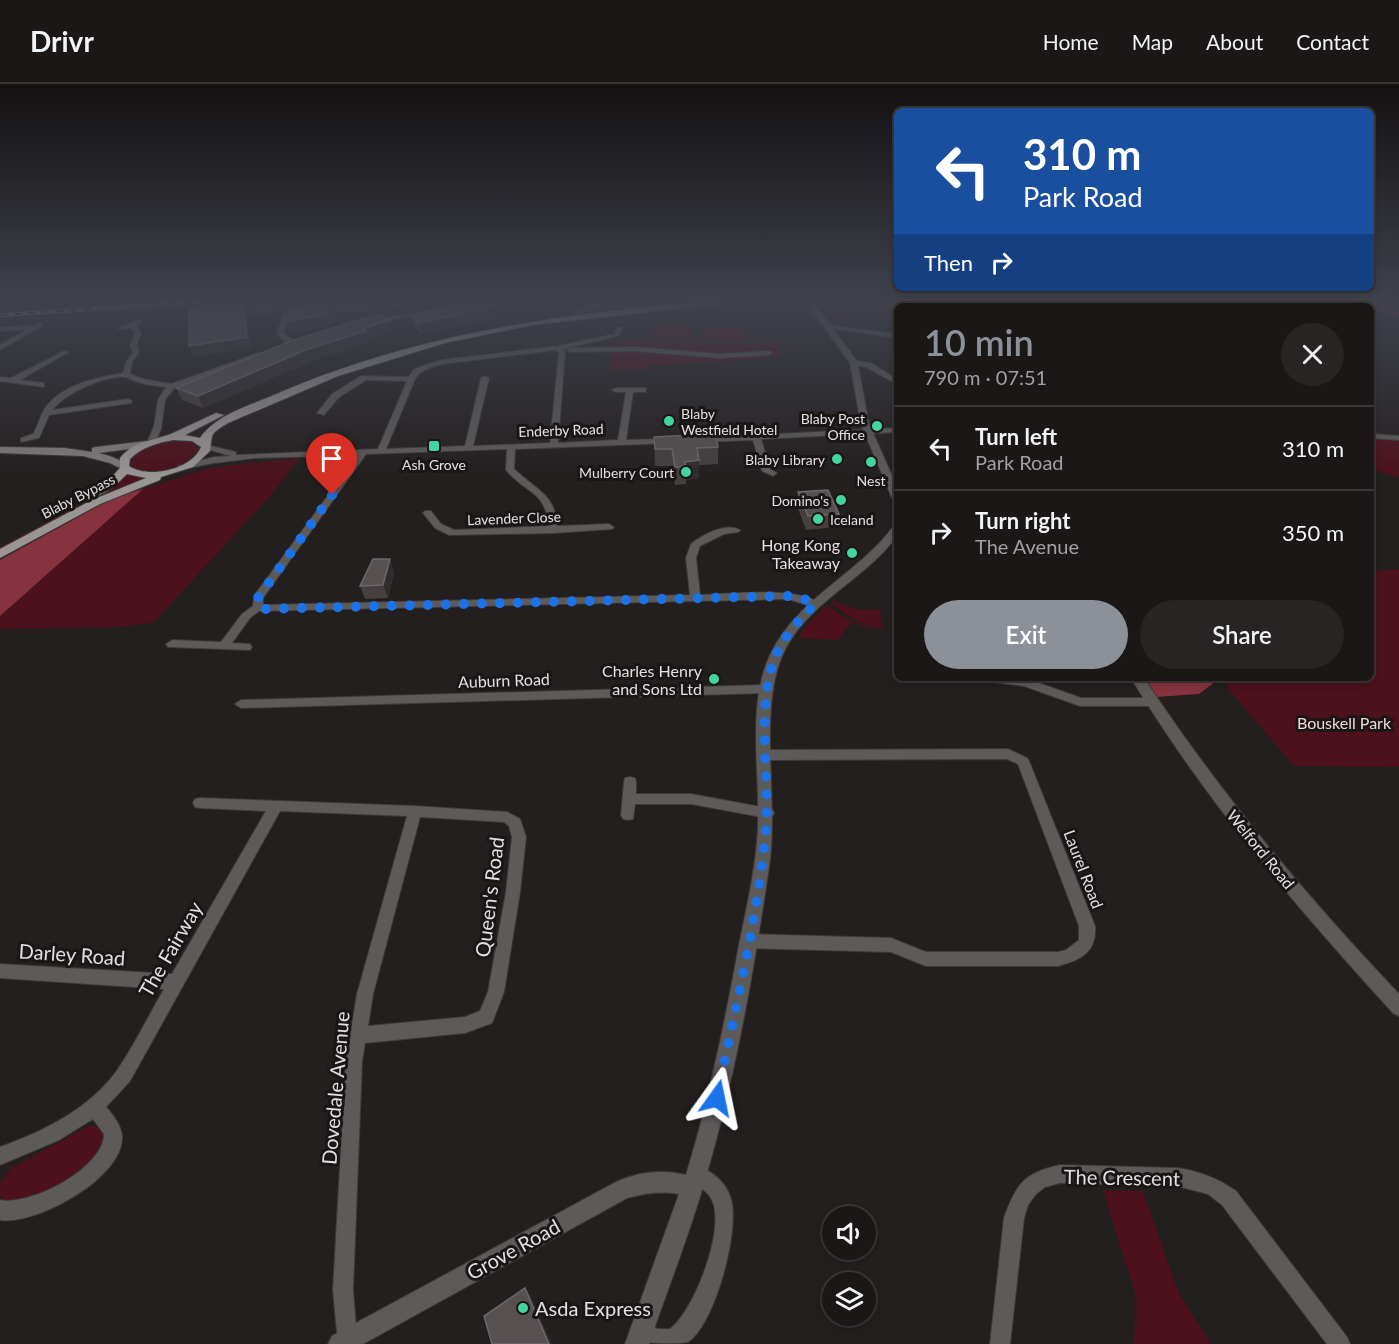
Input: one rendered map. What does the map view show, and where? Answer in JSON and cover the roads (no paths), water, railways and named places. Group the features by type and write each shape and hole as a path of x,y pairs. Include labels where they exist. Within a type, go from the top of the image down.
{"main road":[{"path":"78,453 169,438 282,387 356,361"},
{"path":"205,445 204,439 208,432 248,410 326,376 375,361"},
{"path":"169,438 194,438 205,445"},
{"name":"Blaby Bypass","path":"0,544 104,489 124,468 123,461 128,454 149,443"},
{"name":"Blaby Bypass","path":"0,554 96,502 176,470 202,457 205,445"},
{"path":"0,450 78,453 112,458 133,473 146,475 176,470"}],"street":[{"path":"12,381 49,361"},
{"path":"126,375 130,361"},
{"path":"149,443 158,428 159,404 164,392 171,386 242,361"},
{"path":"381,452 416,372 424,367 453,361"},
{"path":"554,445 558,361"},
{"path":"894,380 868,365 855,363 859,394 869,432 894,491"},
{"path":"24,440 40,437 47,413 56,401 87,382 126,375 133,379 171,386"},
{"path":"353,377 411,379"},
{"path":"334,409 323,411 335,396 364,378"},
{"path":"468,449 485,378"},
{"path":"0,379 41,385"},
{"path":"616,390 644,390"},
{"path":"622,442 630,390"},
{"path":"47,413 128,401"},
{"path":"158,428 169,438"},
{"path":"690,440 894,430"},
{"path":"1374,436 1399,438"},
{"path":"756,437 765,471 773,473"},
{"name":"Enderby Road","path":"176,470 214,460 255,456 674,441"},
{"name":"Enderby Road","path":"205,445 228,454 255,456"},
{"path":"511,447 510,470 544,498 553,514 554,530"},
{"path":"258,607 258,598 363,453"},
{"name":"Lavender Close","path":"428,513 438,526 452,533 609,527"},
{"path":"695,598 691,558 696,544 722,531 735,530"},
{"path":"694,1181 711,1182 723,1201 725,1226 719,1257 697,1318 678,1338 662,1341 639,1338 694,1181 717,1098 765,842 768,689 773,663 792,629 815,604 878,552 894,533"},
{"path":"258,607 264,609 787,596 802,598 815,604"},
{"path":"224,646 246,616 258,607"},
{"path":"172,644 246,647"},
{"path":"1017,681 1080,702 1152,702"},
{"name":"Welford Road","path":"1139,681 1232,814 1325,928 1399,1007"},
{"name":"Auburn Road","path":"241,704 768,689"},
{"name":"Laurel Road","path":"748,941 876,943 891,945 926,959 1058,959 1079,951 1088,938 1087,926 1023,761 1016,756 1008,754 766,755"},
{"path":"628,815 630,782"},
{"path":"629,799 691,799 767,813"},
{"name":"Queen's Road","path":"200,803 416,810 507,817 515,823 519,837 513,892 492,1005 486,1017 465,1025 358,1035"},
{"name":"The Fairway","path":"0,1156 54,1135 94,1107 109,1094 124,1075 276,806"},
{"name":"Dovedale Avenue","path":"344,1342 343,1290 348,1148 358,1035 365,994 416,810"},
{"name":"Darley Road","path":"0,971 177,982"},
{"path":"0,1210 15,1213 28,1209 87,1178 98,1168 112,1146 113,1135 111,1127 94,1107"},
{"name":"The Crescent","path":"1000,1344 1014,1218 1020,1200 1028,1186 1042,1178 1060,1174 1177,1177 1195,1180 1214,1188 1229,1198 1242,1212 1340,1344"},
{"name":"Grove Road","path":"344,1342 623,1189 648,1181 694,1181"}],"place":[{"name":"Blaby Westfield Hotel","path":"669,421"},
{"name":"Blaby Post Office","path":"877,426"},
{"name":"Ash Grove","path":"434,446"},
{"name":"Blaby Library","path":"837,459"},
{"name":"Nest","path":"871,462"},
{"name":"Mulberry Court","path":"686,472"},
{"name":"Domino's","path":"841,500"},
{"name":"Iceland","path":"818,519"},
{"name":"Hong Kong Takeaway","path":"852,553"},
{"name":"Charles Henry and Sons Ltd","path":"714,679"},
{"name":"Asda Express","path":"523,1308"}],"park label":[{"name":"Bouskell Park","path":"1344,722"}]}
